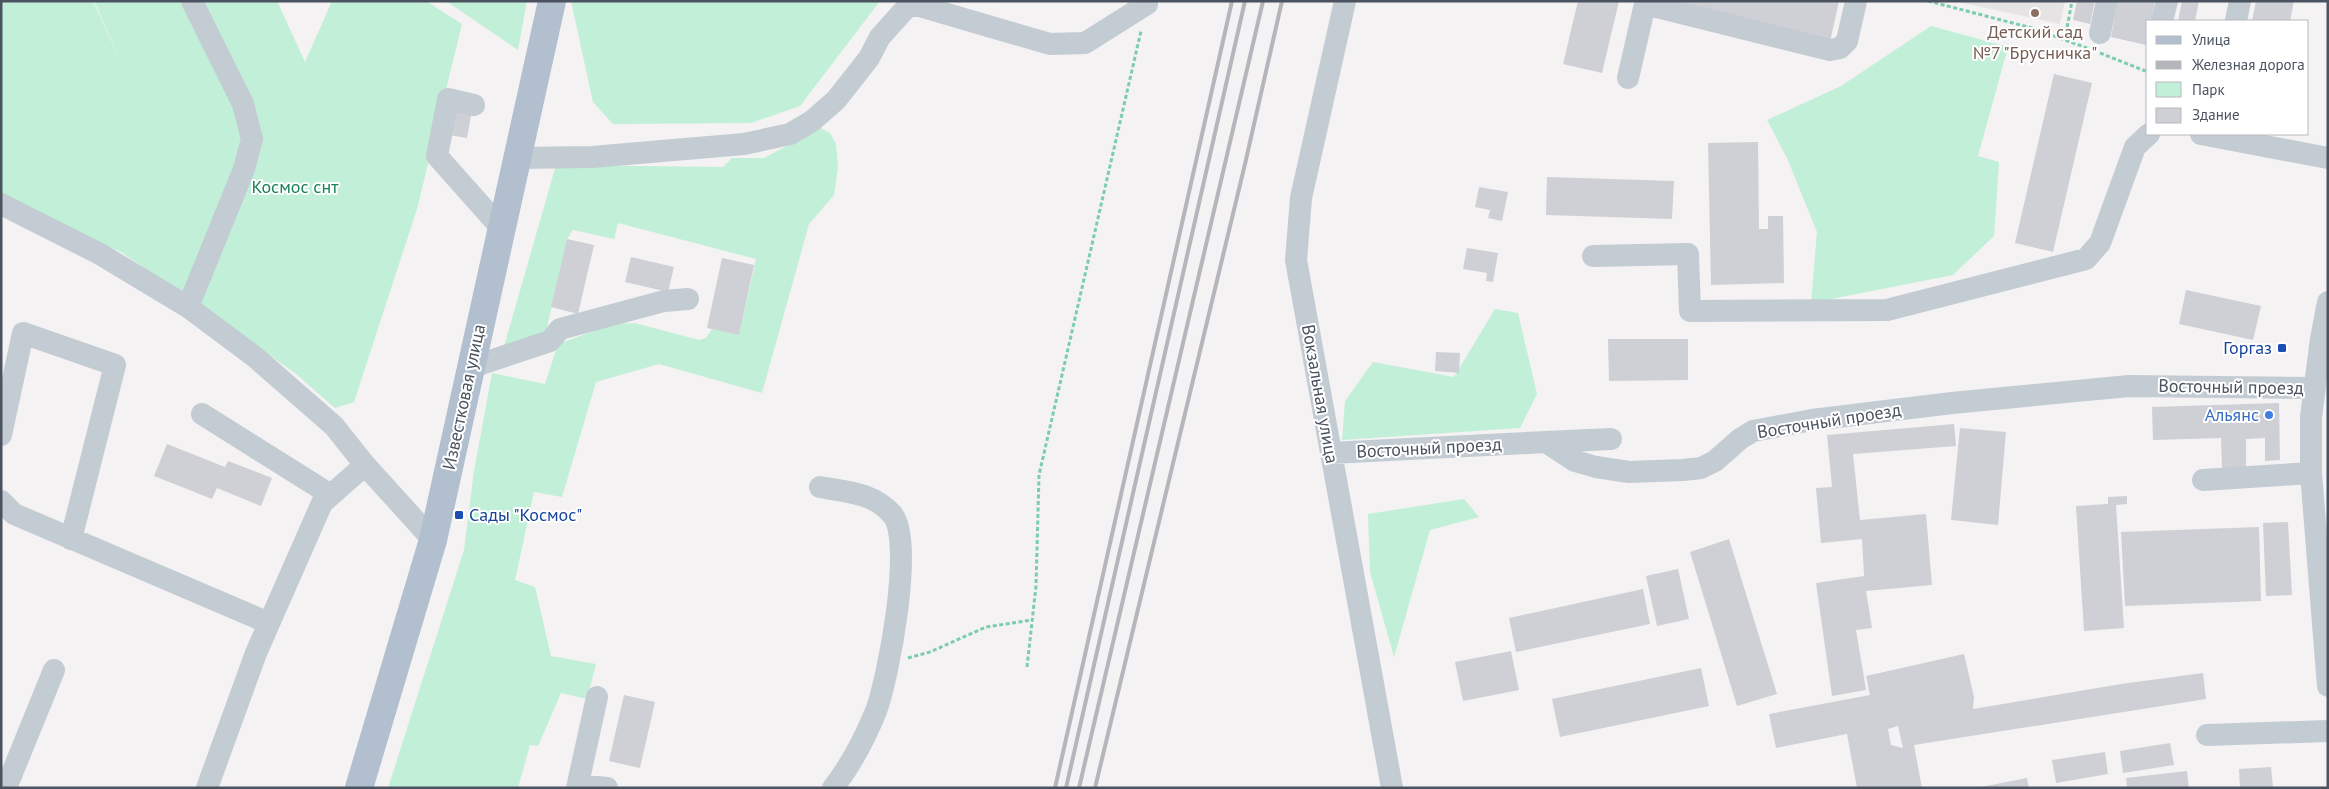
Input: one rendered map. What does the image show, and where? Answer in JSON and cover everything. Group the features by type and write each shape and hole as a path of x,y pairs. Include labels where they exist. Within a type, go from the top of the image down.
{"main road":[{"name":"Известковая улица","path":"359,788 433,540 469,368 552,1"}],"street":[{"path":"188,307 244,169 252,139 243,104 192,1"},
{"name":"Вокзальная улица","path":"1345,1 1301,198 1296,260 1392,788"},
{"path":"1628,78 1645,3 1830,50 1840,48 1847,41 1856,1"},
{"path":"2100,32 2107,1"},
{"path":"2162,20 2166,1"},
{"path":"2236,20 2240,1"},
{"path":"517,158 592,157 744,144 790,134 812,121 836,100 869,58 880,37 907,7 916,4 1050,44 1085,43 1147,4"},
{"path":"474,105 448,99 436,156 501,228"},
{"path":"1594,256 1688,254 1690,311 1887,310 2086,259 2100,243 2135,147 2148,135"},
{"path":"2206,135 2328,158"},
{"path":"1,204 100,254 188,307 255,357 327,420 364,465 433,540"},
{"path":"469,368 550,341 560,329 664,301 688,299"},
{"path":"2328,302 2311,417 2311,473 2328,686"},
{"path":"1,435 23,332 115,365 71,539"},
{"name":"Восточный проезд","path":"1331,454 1546,442 1575,461 1596,467 1629,472 1692,469 1701,468 1715,461 1740,439 1753,431 1812,420 1982,400 2129,386 2314,388"},
{"path":"202,414 331,495"},
{"path":"1546,442 1612,439"},
{"path":"207,788 256,653 322,503 364,465"},
{"path":"2202,480 2311,473"},
{"path":"820,487 869,495 894,515 901,544 900,591 888,664 876,710 857,752 834,788"},
{"path":"1,502 14,514 270,623"},
{"path":"6,788 54,670"},
{"path":"597,698 577,786 607,788"},
{"path":"2207,735 2328,731"}],"path":[{"path":"1928,1 2032,28 2068,40 2146,71"},
{"path":"2068,40 2067,28 2072,1"},
{"path":"1027,668 1036,586 1039,475 1147,4"},
{"path":"888,664 930,652 986,627 1032,620"}],"shaded area":[{"name":"Детский сад №7 \"Брусничка\"","path":"1954,1 2065,1 2060,24"}],"green space":[{"name":"Космос снт","path":"1,1 93,1 129,80 94,1 277,1 305,62 332,1 426,1 462,24 417,209 354,402 335,408 295,373 121,252 1,202"},
{"path":"446,1 527,1 518,50"},
{"path":"571,1 880,1 800,106 751,123 613,124 593,102"},
{"path":"1931,26 2008,47 1978,156 1999,162 1994,236 1953,275 1811,303 1817,232 1787,158 1767,120 1841,86"},
{"path":"821,128 830,133 836,144 838,167 834,195 809,224 762,393 659,364 596,382 562,497 534,492 515,580 535,587 551,656 596,664 587,699 561,693 538,746 530,745 518,788 388,788 464,550 474,471 492,373 545,384 558,344 613,324 635,323 699,340 706,338 712,329 739,334 756,259 618,223 614,239 573,230 567,239 545,336 503,350 556,165 723,167 732,158 764,158"},
{"path":"1495,309 1518,313 1537,394 1520,428 1342,440 1345,401 1373,362 1454,377"},
{"path":"1464,499 1479,517 1430,530 1394,657 1370,572 1368,514"}],"building":[{"path":"1578,1 1619,1 1602,73 1563,64"},
{"path":"1670,1 1839,1 1830,42"},
{"path":"2077,1 2095,1 2090,24 2073,20"},
{"path":"2118,1 2155,1 2151,20 2146,20 2146,45 2111,37"},
{"path":"2182,1 2199,1 2195,20 2178,20"},
{"path":"2256,1 2294,1 2290,20 2252,20"},
{"path":"2054,74 2092,83 2053,252 2015,243"},
{"path":"454,107 472,110 467,138 449,135"},
{"path":"1758,142 1759,229 1768,229 1768,216 1783,216 1784,283 1711,285 1708,143"},
{"path":"1547,177 1674,181 1672,219 1546,215"},
{"path":"1479,187 1508,192 1502,221 1488,218 1490,210 1475,207"},
{"path":"567,239 594,245 578,314 551,307"},
{"path":"1467,248 1498,253 1493,282 1486,281 1487,273 1463,269"},
{"path":"631,257 674,267 668,292 625,282"},
{"path":"722,258 754,265 739,335 707,328"},
{"path":"2186,290 2261,306 2253,340 2179,324"},
{"path":"1608,339 1688,339 1688,380 1609,381"},
{"path":"1436,352 1460,353 1459,373 1435,371"},
{"path":"2279,403 2280,460 2265,461 2265,438 2246,439 2246,468 2222,468 2221,438 2153,440 2152,407"},
{"path":"1954,424 1956,446 1853,454 1860,520 1926,514 1932,585 1866,591 1872,628 1856,630 1866,690 1832,696 1816,583 1864,576 1862,539 1821,543 1816,488 1832,487 1827,435"},
{"path":"1960,428 2006,432 1998,525 1951,520"},
{"path":"167,444 225,467 228,461 272,478 261,506 217,488 212,499 154,476"},
{"path":"2127,496 2127,504 2116,505 2124,628 2084,631 2076,506 2108,504 2108,497"},
{"path":"2288,522 2292,595 2266,596 2263,523"},
{"path":"2259,527 2261,601 2125,606 2121,532"},
{"path":"1729,539 1777,694 1737,706 1690,552"},
{"path":"1678,569 1689,619 1657,626 1646,576"},
{"path":"1643,589 1650,624 1516,652 1509,618"},
{"path":"1511,651 1519,690 1463,701 1455,662"},
{"path":"1964,654 1974,697 1973,709 2121,684 2203,673 2206,699 1914,745 1922,788 1857,788 1847,734 1776,748 1769,714 1870,695 1866,676","holes":["1898,726 1903,748 1891,745 1888,729"]},
{"path":"1701,668 1709,706 1560,737 1552,699"},
{"path":"624,695 655,702 640,768 609,761"},
{"path":"2170,743 2174,765 2123,773 2120,751"},
{"path":"2105,752 2108,774 2056,783 2052,760"},
{"path":"2271,767 2273,788 2240,788 2239,769"},
{"path":"2187,771 2189,788 2127,788 2126,778"},
{"path":"2027,778 2029,788 1981,788 1981,787"}],"railway":[{"path":"1055,788 1232,1"},
{"path":"1066,788 1245,1"},
{"path":"1079,788 1263,1"},
{"path":"1095,788 1245,164 1282,1"}],"place":[{"name":"Детский сад №7 \"Брусничка\"","path":"2035,13"},
{"name":"Горгаз","path":"2282,348"},
{"name":"Альянс","path":"2269,415"},
{"name":"Сады \"Космос\"","path":"459,515"}]}
